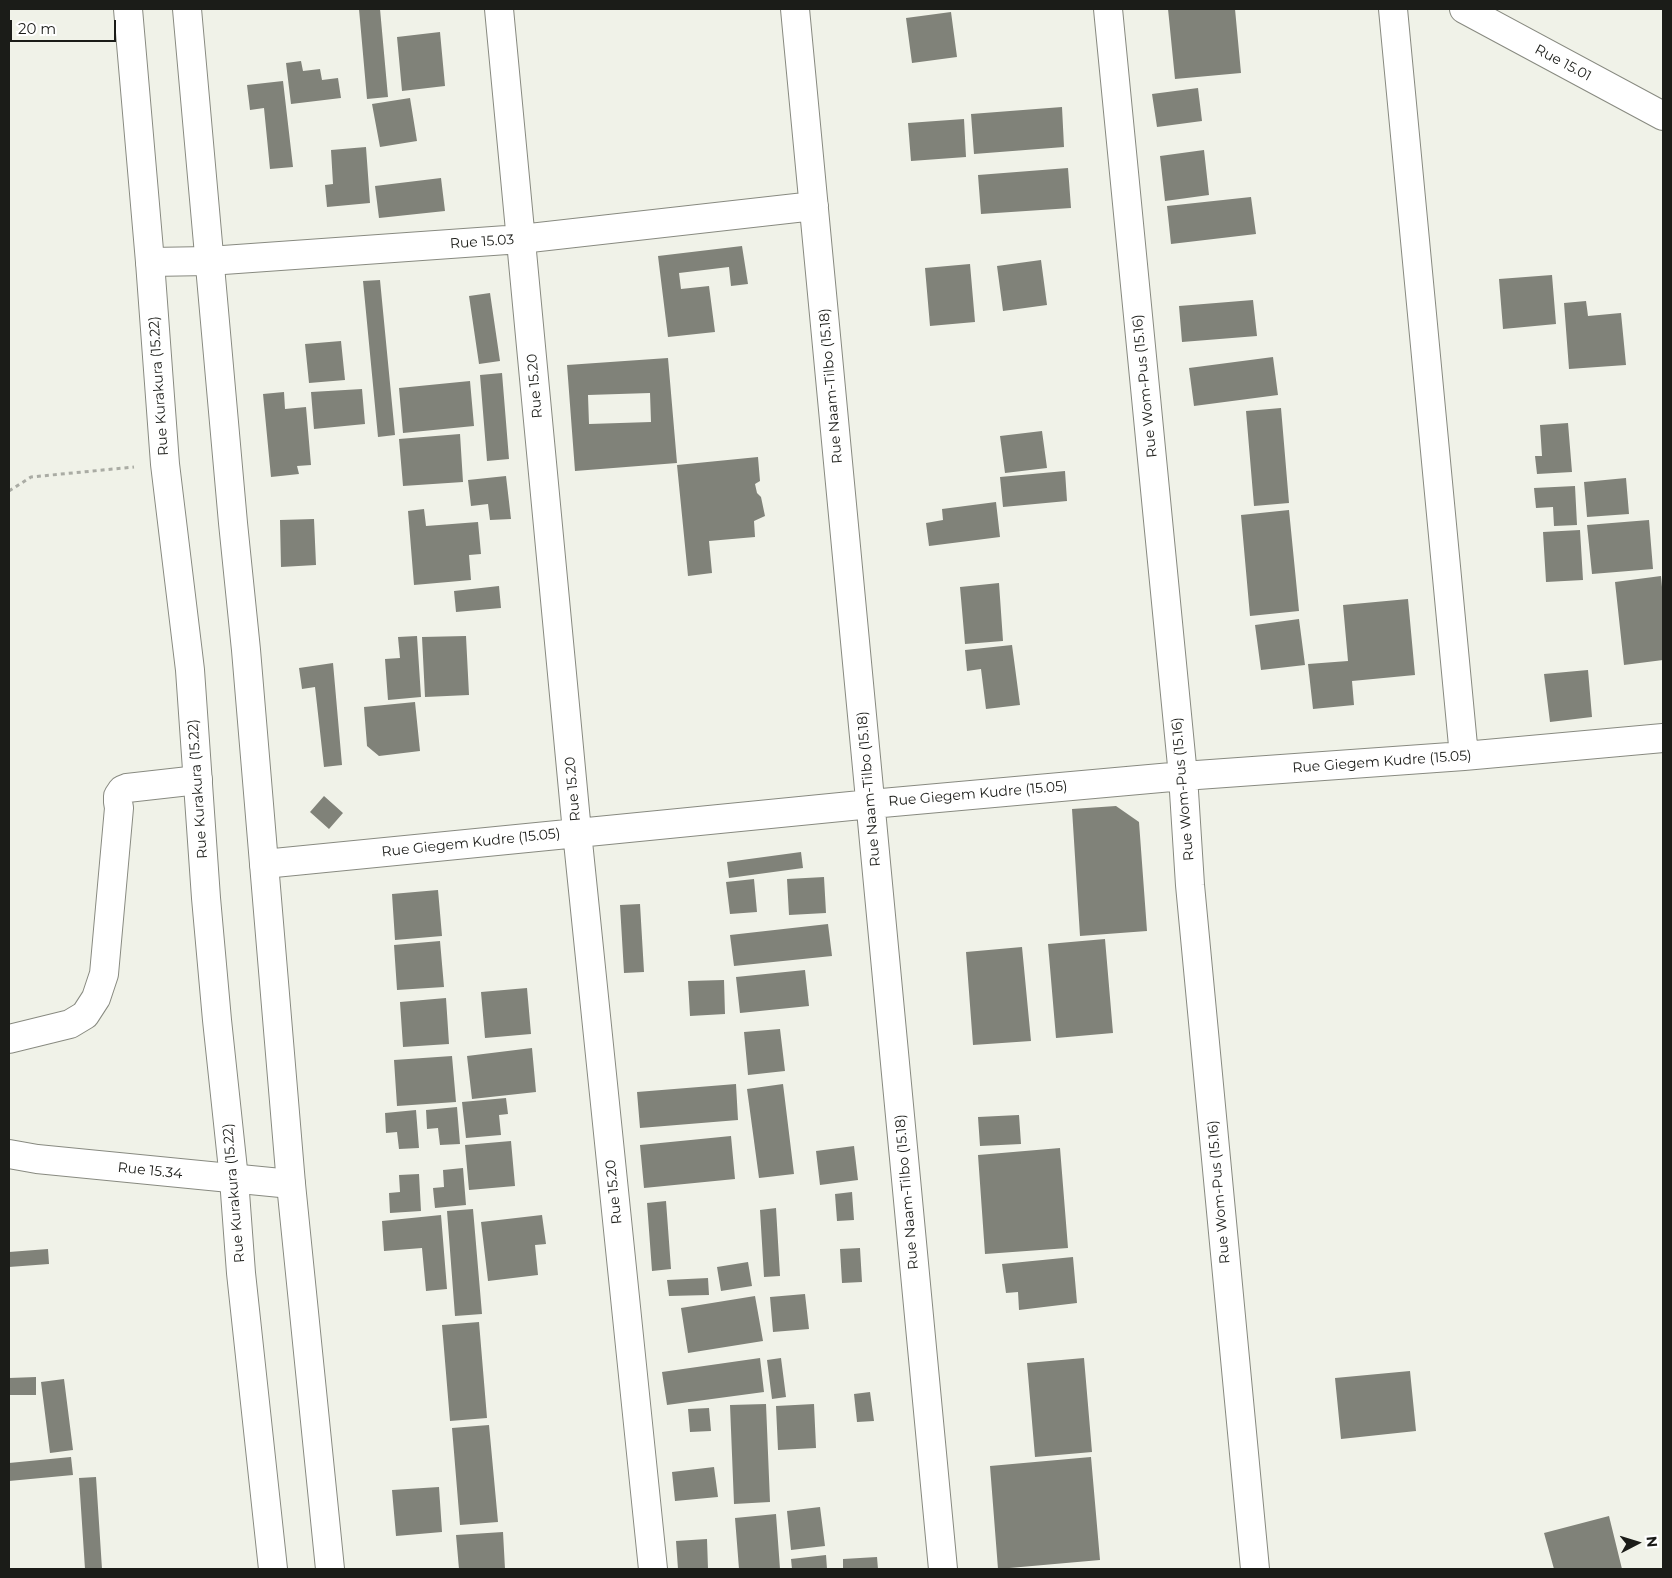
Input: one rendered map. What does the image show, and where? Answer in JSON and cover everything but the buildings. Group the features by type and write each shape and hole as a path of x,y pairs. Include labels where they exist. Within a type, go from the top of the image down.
{"street":[{"name":"Rue Kurakura (15.22)","path":"128,9 165,464 190,670 216,1011 272,1569"},
{"path":"187,9 246,650 291,1184 330,1569"},
{"name":"Rue 15.20","path":"499,9 578,832 653,1569"},
{"name":"Rue Naam-Tilbo (15.18)","path":"794,9 871,804 942,1569"},
{"name":"Rue Wom-Pus (15.16)","path":"1108,9 1182,776 1190,885 1255,1569"},
{"path":"1393,9 1464,756"},
{"name":"Rue 15.01","path":"1464,9 1663,116"},
{"name":"Rue 15.03","path":"150,262 209,260 521,239 814,206"},
{"name":"Rue Giegem Kudre (15.05)","path":"264,864 871,804 1182,776 1464,756 1663,738"},
{"path":"9,1039 70,1024 86,1015 96,998 105,966 119,808 118,796 122,790 198,780"},
{"name":"Rue 15.34","path":"9,1154 37,1159 291,1184"}],"path":[{"path":"9,490 31,477 165,464"}]}
